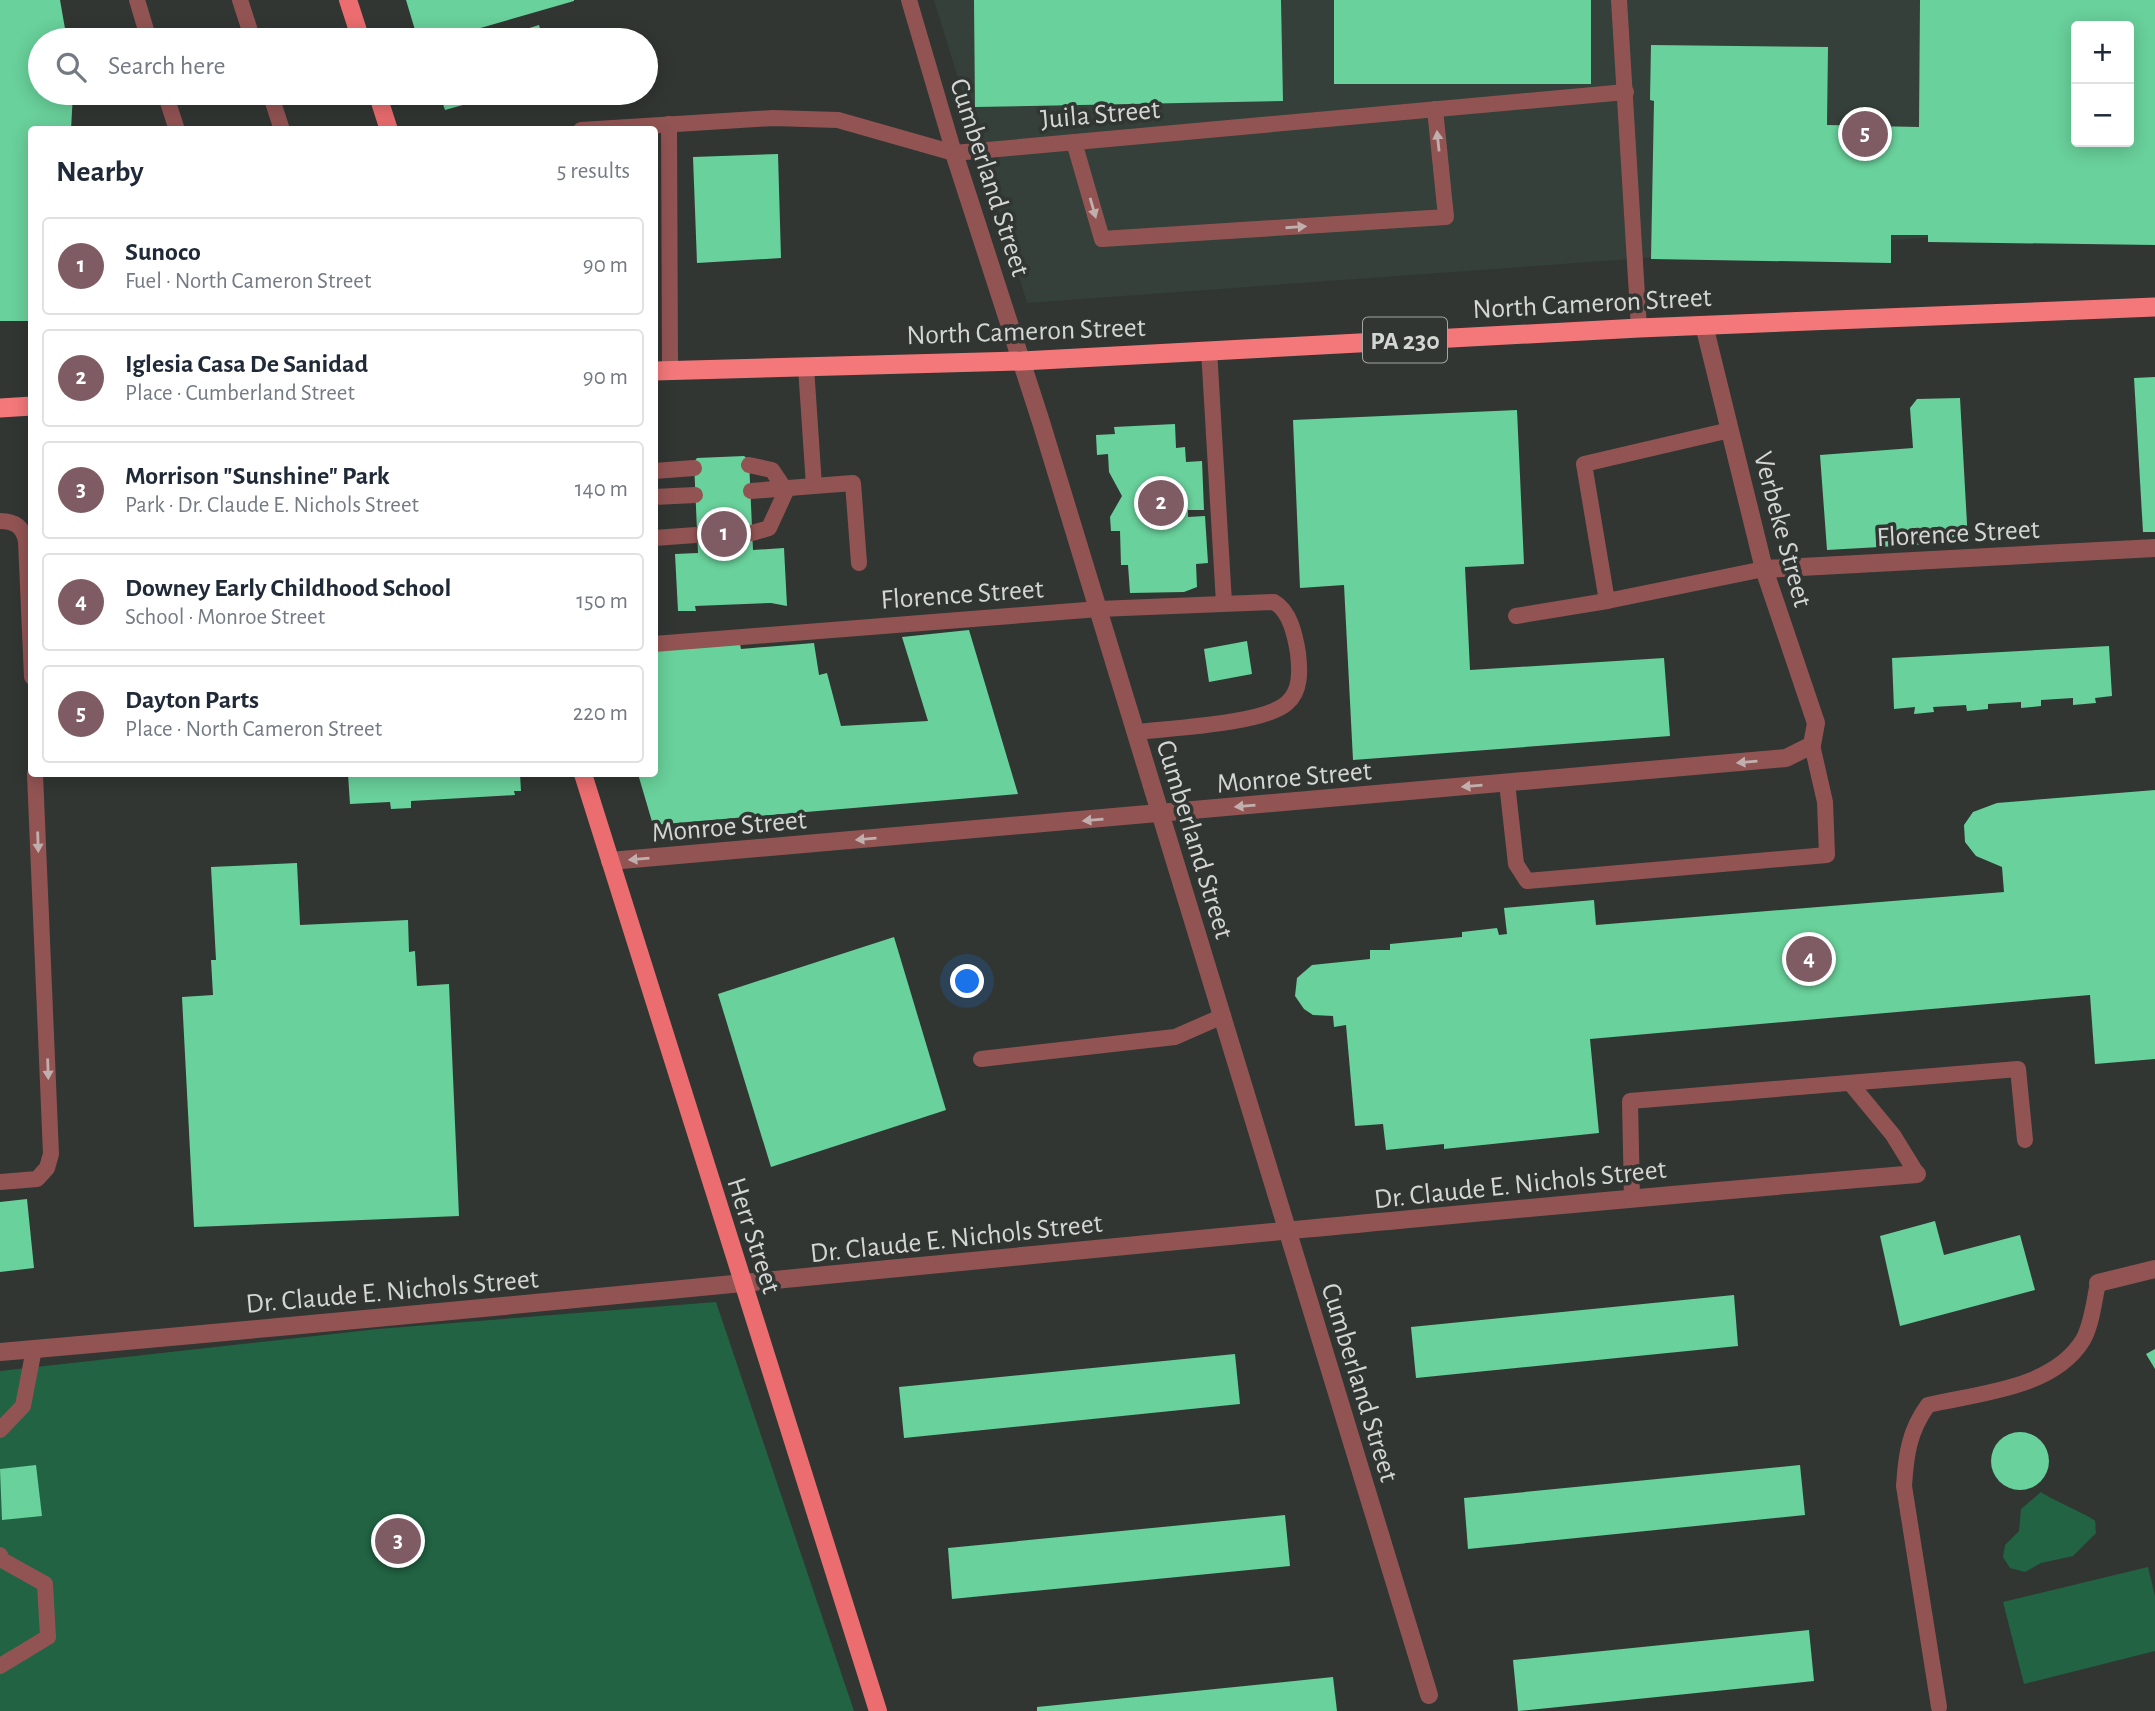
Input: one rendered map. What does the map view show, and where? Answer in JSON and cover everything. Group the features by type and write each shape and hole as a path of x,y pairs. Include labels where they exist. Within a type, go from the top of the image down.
{"highway":[{"name":"North Cameron Street","path":"662,371 1022,361 1639,328 2155,307"},
{"path":"0,408 28,405"}],"main road":[{"path":"348,0 357,28"},
{"path":"381,105 388,126"},
{"name":"Herr Street","path":"584,777 878,1711"}],"street":[{"name":"Cumberland Street","path":"954,153 1099,609 1429,1695"},
{"name":"Verbeke Street","path":"1704,325 1764,569 1816,723 1812,745"},
{"name":"Florence Street","path":"1764,569 2155,548"},
{"name":"Monroe Street","path":"610,862 1786,758 1812,745"},
{"name":"Dr. Claude E. Nichols Street","path":"0,1352 743,1284 1632,1198 1917,1174"},
{"path":"2098,1283 2155,1269"}],"lane":[{"path":"137,0 145,28"},
{"path":"240,0 249,28"},
{"name":"Cumberland Street","path":"909,0 954,153"},
{"path":"1619,0 1639,328"},
{"name":"Juila Street","path":"640,126 773,118 838,120 954,153 1626,92"},
{"path":"170,105 176,126"},
{"path":"274,105 281,126"},
{"path":"1074,142 1102,239 1446,217 1435,109"},
{"path":"662,371 669,124"},
{"path":"1209,350 1224,603"},
{"path":"806,367 814,486"},
{"path":"1607,601 1584,464 1730,430"},
{"path":"750,465 772,470 786,491"},
{"path":"658,471 694,468"},
{"path":"751,491 786,491 853,483 859,563"},
{"path":"752,533 769,528 786,491"},
{"path":"658,497 695,495"},
{"path":"0,521 15,523 23,531 28,586"},
{"path":"658,538 696,535"},
{"path":"1516,616 1607,601 1764,569"},
{"name":"Florence Street","path":"658,643 1099,609 1274,602 1282,607 1298,654 1299,683 1288,703 1267,716 1136,732"},
{"path":"1507,783 1516,864 1527,881 1827,855 1825,802 1812,745"},
{"path":"0,1182 37,1179 47,1168 51,1154 36,777"},
{"path":"981,1059 1175,1037 1223,1016"},
{"path":"1632,1198 1630,1101 2018,1069 2025,1140"},
{"path":"1850,1083 1893,1135 1917,1174"},
{"path":"1939,1707 1905,1486 1907,1450 1916,1422 1928,1405 2029,1381 2066,1362 2084,1339 2098,1283"},
{"path":"0,1430 23,1406 34,1349"},
{"path":"0,1666 48,1637 45,1584 1,1559"}],"shaded area":[{"path":"934,0 2155,0 2155,221 1027,303"}],"green space":[{"path":"716,1302 854,1711 0,1711 0,1371 378,1329"},
{"path":"2041,1492 2095,1521 2096,1533 2073,1556 2041,1563 2025,1572 2010,1568 2003,1557 2005,1545 2019,1531 2021,1509"},
{"path":"2148,1567 2155,1596 2155,1651 2024,1684 2003,1602"}],"building":[{"path":"0,0 60,0 65,28 28,28 28,105 72,105 71,126 28,126 28,321 0,321"},
{"path":"406,0 574,0 481,28 414,28"},
{"path":"974,0 1281,0 1283,101 975,107"},
{"path":"1334,0 1591,0 1591,84 1334,84"},
{"path":"1920,0 2155,0 2155,245 1928,242 1928,235 1891,235 1891,263 1651,259 1654,101 1650,100 1651,45 1828,47 1827,125 1919,127"},
{"path":"443,105 463,105 445,110"},
{"path":"778,154 781,258 697,263 693,157"},
{"path":"2155,377 2155,532 2143,532 2134,378"},
{"path":"1960,398 1968,542 1827,550 1820,455 1913,448 1910,408 1917,399"},
{"path":"1517,410 1524,564 1465,567 1470,670 1664,658 1670,736 1353,760 1344,585 1300,588 1293,420"},
{"path":"1175,424 1176,448 1185,447 1186,462 1202,461 1204,510 1188,510 1188,517 1205,516 1208,563 1196,564 1197,587 1184,592 1130,593 1128,565 1121,565 1120,531 1111,531 1110,517 1122,496 1109,472 1108,454 1097,455 1096,435 1115,434 1114,427"},
{"path":"744,456 749,460 753,550 784,548 787,606 771,603 695,606 696,611 678,611 675,554 698,553 694,462 697,458"},
{"path":"969,630 1018,794 653,825 639,777 658,777 658,651 740,644 741,649 814,643 819,675 827,673 841,726 928,721 902,637"},
{"path":"1247,641 1252,674 1209,682 1204,649"},
{"path":"2109,646 2112,696 2095,698 2096,703 2073,705 2073,698 2041,700 2041,706 2021,708 2021,702 1988,704 1988,709 1967,711 1966,705 1933,707 1934,712 1914,714 1915,707 1894,709 1892,658"},
{"path":"348,777 520,777 521,791 514,791 515,795 411,801 411,808 391,809 390,802 350,804"},
{"path":"2155,790 2155,1059 2095,1064 2090,995 1590,1039 1599,1133 1444,1149 1444,1144 1386,1150 1383,1124 1355,1126 1346,1025 1334,1027 1333,1016 1313,1015 1304,1009 1295,996 1297,978 1312,965 1370,959 1370,950 1390,950 1390,944 1462,937 1462,932 1497,928 1499,935 1507,934 1504,908 1594,900 1596,925 2004,892 2002,867 1976,856 1965,842 1964,825 1973,812 1997,803"},
{"path":"297,863 300,925 408,920 409,952 415,951 417,986 449,984 459,1216 194,1227 182,997 213,995 211,960 216,960 211,867"},
{"path":"894,937 946,1110 771,1167 718,994"},
{"path":"27,1199 34,1268 0,1272 0,1202"},
{"path":"1935,1221 1944,1255 2020,1235 2035,1290 1900,1326 1880,1236"},
{"path":"1734,1295 1738,1346 1416,1378 1411,1327"},
{"path":"2155,1349 2155,1369 2146,1354"},
{"path":"1235,1354 1240,1404 904,1438 899,1387"},
{"path":"2020,1432 2031,1434 2044,1445 2049,1461 2047,1472 2036,1485 2020,1490 2009,1488 1996,1477 1991,1461 1993,1450 2004,1437"},
{"path":"36,1465 42,1516 2,1520 0,1469"},
{"path":"1800,1465 1805,1515 1468,1549 1464,1498"},
{"path":"1285,1515 1290,1566 952,1599 948,1548"},
{"path":"1809,1630 1814,1681 1518,1711 1513,1660"},
{"path":"1333,1677 1337,1711 1037,1711 1037,1707"}],"place":[{"name":"Dayton Parts","path":"1865,134"},
{"name":"Iglesia Casa De Sanidad","path":"1161,503"},
{"name":"Sunoco","path":"724,534"},
{"name":"Downey Early Childhood School","path":"1809,959"},
{"name":"Morrison \"Sunshine\" Park","path":"398,1541"}]}
